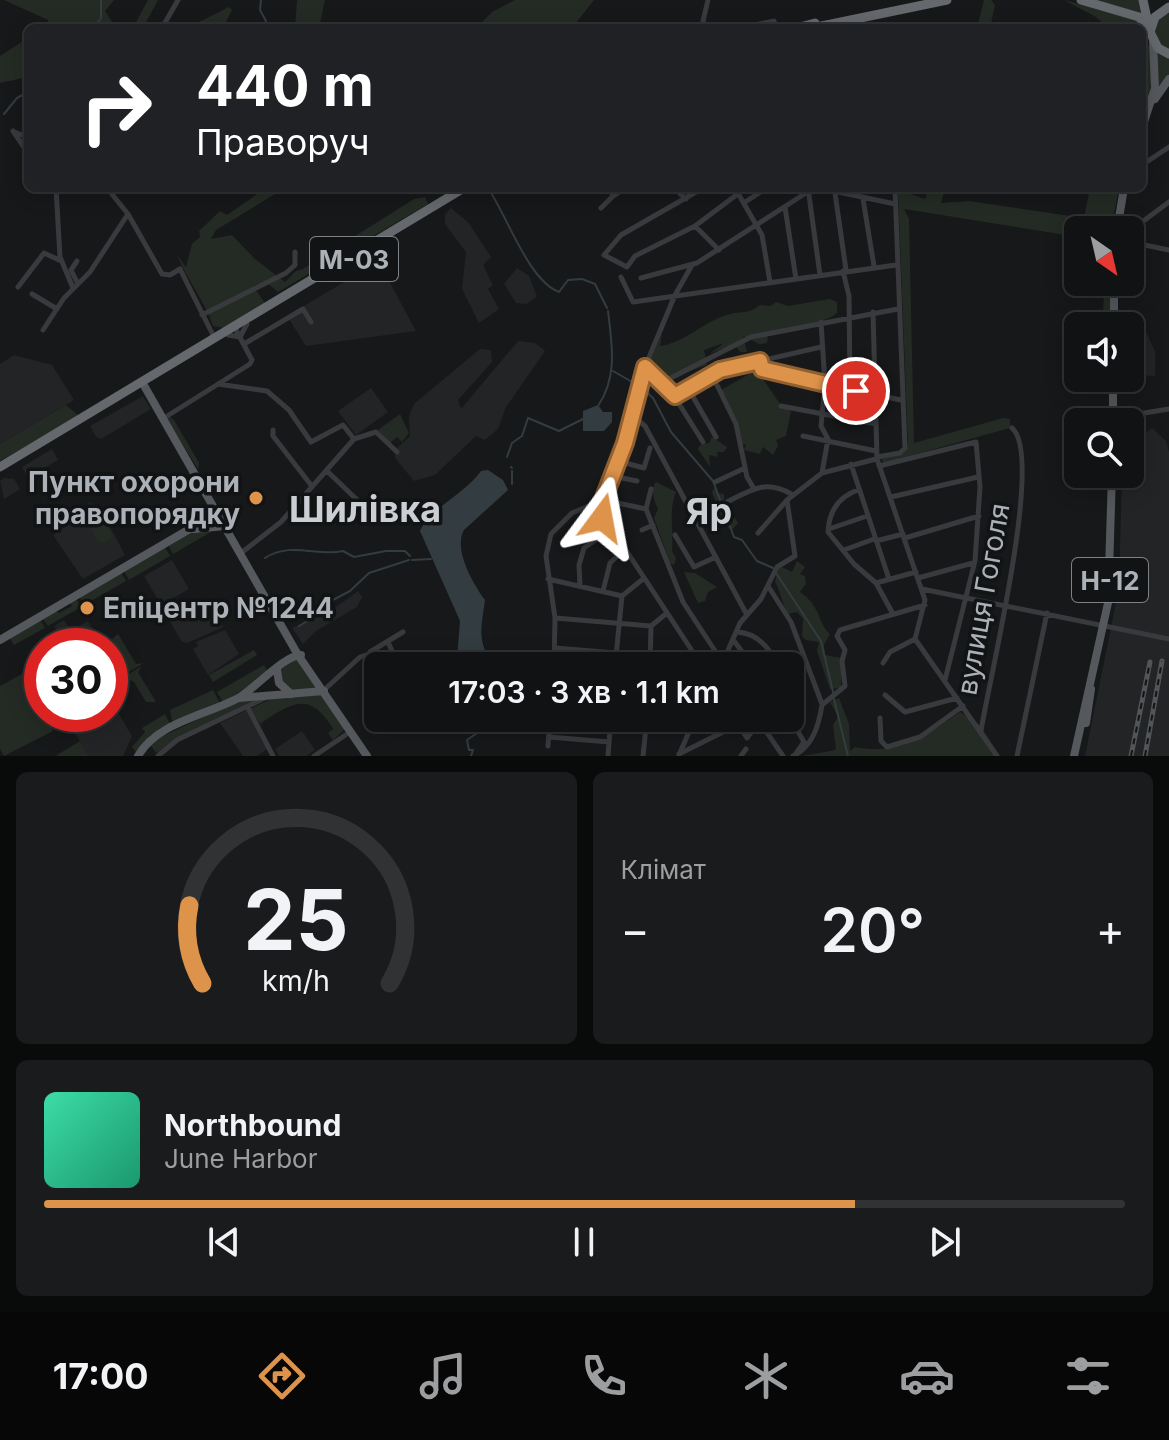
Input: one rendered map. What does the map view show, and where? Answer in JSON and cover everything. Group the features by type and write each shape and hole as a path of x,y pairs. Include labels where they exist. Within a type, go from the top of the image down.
{"highway":[{"path":"813,24 915,0"},
{"path":"831,24 947,0"},
{"path":"1081,0 1139,17 1144,24"},
{"path":"1144,0 1152,37"},
{"path":"1144,0 1156,7 1168,8"},
{"path":"1152,37 1155,17 1168,8"},
{"path":"1146,28 1169,54"},
{"name":"М-03","path":"230,333 458,192"},
{"name":"М-03","path":"0,467 104,405 112,395 125,392 230,333 466,192"}],"main road":[{"path":"1151,107 1156,75 1152,37"},
{"path":"1146,119 1169,79"},
{"path":"1119,216 1123,192"},
{"path":"142,382 293,645 367,756"},
{"name":"Н-12","path":"1076,756 1111,575 1112,488"},
{"path":"3,638 217,513"},
{"path":"189,529 225,526"},
{"path":"138,756 147,743 239,698 300,655"},
{"path":"277,669 279,683 295,695"},
{"path":"265,680 272,687 270,696"},
{"path":"239,698 324,691"}],"street":[{"path":"164,24 178,0"},
{"path":"704,24 708,0"},
{"path":"24,135 13,131 24,147"},
{"path":"1146,162 1169,147"},
{"path":"56,192 60,259 75,286"},
{"path":"110,192 128,214 162,274 180,269 202,315 230,333 250,364 163,419"},
{"path":"610,192 614,195"},
{"path":"601,208 618,192"},
{"path":"678,192 686,199"},
{"path":"697,192 609,245 606,258 624,267 635,256 695,226 736,192"},
{"path":"738,192 758,224 770,282"},
{"path":"745,202 761,192"},
{"path":"641,278 692,265 805,192"},
{"path":"808,192 820,275"},
{"path":"832,192 848,289 850,388"},
{"path":"839,192 895,204"},
{"path":"758,533 789,497 808,487 822,473 904,450 895,192"},
{"path":"863,199 874,266"},
{"path":"1144,221 1169,202"},
{"path":"785,207 796,279"},
{"path":"43,330 75,286 90,272 128,214"},
{"path":"695,226 719,250"},
{"path":"1144,245 1169,250"},
{"path":"202,315 286,273 295,265 295,252"},
{"path":"18,287 44,253 60,259"},
{"path":"75,286 71,270 77,261"},
{"path":"692,265 675,295 645,367 633,416 603,500 602,518 693,652"},
{"path":"621,277 633,302 896,265"},
{"path":"32,294 57,309"},
{"path":"230,333 303,309 311,322"},
{"path":"663,382 751,337 848,316 898,309"},
{"path":"873,312 876,456 925,605 915,639 890,652 883,663"},
{"path":"822,322 825,384 821,426 828,439 822,473"},
{"path":"675,396 712,375 821,347"},
{"path":"760,361 766,371 901,400"},
{"path":"645,367 675,396 703,442"},
{"path":"712,375 736,424 745,468 753,487"},
{"path":"218,384 267,391 289,410 311,442 343,425 354,439"},
{"path":"688,388 716,437"},
{"path":"781,406 822,411 876,424"},
{"path":"1144,414 1169,409"},
{"path":"633,416 645,426 747,615"},
{"name":"вулиця Гоголя","path":"981,731 1017,549 1022,493 1020,448 1017,432 1012,428"},
{"path":"273,430 273,436 311,485"},
{"path":"241,553 281,522 354,439 376,432 397,452"},
{"path":"803,436 828,439 876,456"},
{"path":"879,466 976,442 979,516 974,563 945,680"},
{"path":"618,461 644,468 650,448"},
{"path":"851,464 889,579"},
{"path":"715,482 745,468"},
{"path":"327,471 375,517"},
{"path":"612,476 637,481"},
{"path":"891,497 978,477"},
{"path":"727,502 753,487 778,487 789,497 797,551 795,556 777,567 737,632 728,652"},
{"path":"651,489 646,509 683,602 714,652"},
{"path":"828,529 839,500 858,490"},
{"path":"556,652 555,618 546,556 551,534 572,513 603,500 646,509"},
{"path":"828,529 867,516"},
{"path":"844,550 979,516"},
{"path":"642,530 653,525"},
{"path":"828,529 854,564 876,583 893,614"},
{"path":"580,586 584,548 610,530"},
{"path":"675,535 696,568 716,557"},
{"path":"603,591 610,563 624,550"},
{"path":"876,583 974,563"},
{"path":"548,579 622,596"},
{"path":"616,652 622,596 643,579"},
{"path":"768,586 794,629 820,696 819,728 794,756"},
{"path":"922,589 1090,620 1103,626 1169,639"},
{"path":"821,709 845,686 842,661 845,650 837,636 840,630 925,605"},
{"path":"555,618 651,626 667,613"},
{"path":"1017,756 1047,613"},
{"path":"650,652 651,626"},
{"path":"0,628 3,638"},
{"path":"370,652 403,632"},
{"path":"737,632 750,635 772,652"},
{"path":"915,639 997,756"},
{"path":"734,641 742,652"},
{"path":"388,642 392,652"},
{"path":"556,648 604,652"},
{"path":"324,691 364,657"},
{"path":"885,695 905,712 957,698"},
{"path":"147,743 157,756 177,740 270,696"},
{"path":"880,718 881,741 887,747 920,737 963,706"},
{"path":"248,708 273,756"},
{"path":"314,756 351,731"},
{"path":"548,746 549,732"},
{"path":"608,756 610,732"},
{"path":"643,756 645,732"},
{"path":"678,755 689,732"},
{"path":"678,755 723,732"},
{"path":"767,732 783,756"},
{"path":"794,756 804,742 798,732"},
{"path":"549,737 609,742"},
{"path":"741,756 746,749"}],"shaded area":[{"path":"4,0 114,0 105,11 113,24 49,24 48,20"},
{"path":"148,0 158,0 145,24 135,24"},
{"path":"297,0 325,0 320,24 295,24"},
{"path":"515,0 594,0 575,24 480,24 492,12"},
{"path":"984,0 991,0 995,5 991,24 978,24"},
{"path":"1064,0 1135,18 1139,24 1104,24"},
{"path":"1088,0 1141,0 1145,20"},
{"path":"229,7 232,10 225,24 195,24"},
{"path":"1169,10 1169,52 1154,38 1154,24"},
{"path":"1146,38 1152,61 1146,106"},
{"path":"24,41 24,78 0,83 0,56"},
{"path":"1155,48 1169,56 1169,78 1155,99"},
{"path":"260,192 278,192 216,230 211,239 232,235 255,259 285,282 296,271 414,199 425,197 428,204 278,292 266,282 253,286 265,303 224,328 213,326 177,255 186,267 192,244 200,237 199,231 220,211 227,215"},
{"path":"898,192 925,199 928,192 944,192 941,203 969,201 1070,216 1064,216 1064,235 904,209 909,219 914,443 1003,418 1010,419 1010,428 884,463 881,459 901,455 908,444"},
{"path":"1089,192 1118,192 1114,216 1084,216"},
{"path":"451,208 468,222 491,257 483,265 493,285 488,289 499,309 479,323 462,289 466,252 445,224 445,214"},
{"path":"371,266 381,266 416,331 306,346 287,316"},
{"path":"517,268 529,276 537,296 527,304 516,303 504,284"},
{"path":"1104,296 1111,296 1110,312 1103,312"},
{"path":"830,299 837,302 837,313 830,317 777,332 768,336 767,343 759,344 743,336 747,352 740,352 734,344 709,354 724,343 704,350 707,365 664,380 658,376 658,369 650,370 648,366 662,334 660,346 678,341 721,317 749,311 760,305 771,306 776,302 788,306"},
{"path":"1144,328 1155,351 1155,376 1144,376"},
{"path":"518,341 535,343 545,351 506,407 498,429 485,440 476,436 435,475 414,481 395,458 396,449 410,436 409,416 414,404 480,349 491,350 492,362 458,400 461,409"},
{"path":"14,355 52,365 74,400 0,444 0,364"},
{"path":"759,373 780,404 791,411 786,436 776,440 778,446 773,455 763,447 760,454 744,450 746,444 742,445 721,390 749,374"},
{"path":"371,388 388,412 356,435 338,411"},
{"path":"143,396 151,409 101,439 96,437 90,426"},
{"path":"66,405 79,416 0,461 0,444"},
{"path":"598,405 603,412 612,412 612,422 604,431 583,431 583,411"},
{"path":"400,414 409,433 402,442 397,437 390,443 378,430"},
{"path":"169,416 199,463 198,469 166,418"},
{"path":"1152,428 1166,441 1169,452 1169,756 1085,756 1119,588 1122,488 1144,488 1144,434"},
{"path":"712,437 727,447 724,452 717,452 718,457 709,455 710,467 698,449 700,445 709,443"},
{"path":"52,449 58,460 28,478 22,467"},
{"path":"488,470 503,480 508,490 464,530 461,538 470,576 485,600 482,640 486,652 457,652 460,621 420,531 432,515 481,471"},
{"path":"4,478 14,479 20,489 4,499 0,481"},
{"path":"656,482 676,492 672,514 674,565 670,563 654,518 658,509 653,492"},
{"path":"715,487 718,493 724,494 724,503 738,523 731,531 720,515 712,492"},
{"path":"90,503 99,506 125,555 83,579 53,535 70,523 67,517"},
{"path":"90,506 95,506 111,533 111,539 103,543 98,541 82,515"},
{"path":"192,531 211,532 173,554 168,545"},
{"path":"165,547 170,556 129,580 123,570"},
{"path":"172,560 189,589 161,605 144,576"},
{"path":"797,561 805,567 800,574 805,576 806,584 800,592 812,603 830,634 824,645 825,655 841,658 841,688 830,689 817,651 819,642 806,640 802,636 803,619 797,612 788,614 775,582 778,569 782,567 792,572"},
{"path":"121,572 126,581 84,605 79,596"},
{"path":"684,572 695,573 717,587 708,592 705,601 698,603"},
{"path":"358,591 362,597 357,607 316,631 303,644 292,628 332,610"},
{"path":"76,598 81,607 48,626 42,618 55,610 59,613 72,606 70,602"},
{"path":"207,598 223,627 187,643 182,642 169,620"},
{"path":"40,619 45,628 24,628"},
{"path":"64,620 69,628 55,628"},
{"path":"88,621 92,628 76,628"},
{"path":"24,628 24,640 14,645 9,637"},
{"path":"225,630 239,654 208,675 193,649 198,646 196,642"},
{"path":"254,650 257,655 213,682 209,675"},
{"path":"128,651 136,664 144,663 128,672"},
{"path":"295,658 318,688 292,691 282,685 279,671"},
{"path":"264,665 269,674 223,702 217,692"},
{"path":"142,666 138,672 156,702 146,702 134,682 128,679 128,675"},
{"path":"24,673 24,732 51,732 4,756 0,749 0,686"},
{"path":"213,690 220,703 173,725 170,710"},
{"path":"323,695 346,728 333,740 328,733 333,729 325,717 309,705 300,704 283,710 261,723 264,729 250,709 273,698"},
{"path":"266,697 156,753 149,743 238,700"},
{"path":"839,698 849,724 850,751 855,747 884,749 911,742 960,712 980,725 1000,756 802,756 836,750 833,725 838,717 830,702"},
{"path":"247,710 267,749 257,756 243,756 220,723"},
{"path":"165,714 171,726 151,735 136,752 132,747 145,732 142,728"},
{"path":"128,729 132,736 123,756 89,756 74,732 128,732"},
{"path":"302,731 315,750 306,756 279,756 275,749"},
{"path":"80,741 89,756 57,755"}],"waterway":[{"path":"97,24 101,18 101,0"},
{"path":"261,0 260,10 265,24"},
{"path":"4,114 24,94"},
{"path":"490,192 529,262 548,286 559,292 568,280 582,279 595,284 607,308"},
{"path":"598,406 611,372 608,311"},
{"path":"613,371 639,386"},
{"path":"643,389 653,398 671,432 713,481 734,537 742,540 757,561 773,568"},
{"path":"507,457 512,443 522,436 528,418 559,431 585,418"},
{"path":"512,471 512,484"},
{"path":"265,558 294,550 343,551 354,557 405,551 410,556"},
{"path":"412,560 431,559"},
{"path":"299,626 327,609 331,601 350,591 369,573 409,560"},
{"path":"776,573 821,641 833,692"},
{"path":"834,699 848,756"},
{"path":"471,756 473,750 469,750 467,740 479,732"}],"railway":[{"path":"1145,756 1162,661"},
{"path":"1131,756 1150,662"}],"place":[{"name":"Пункт охорони правопорядку","path":"256,498"},
{"name":"Епіцентр №1244","path":"87,608"}],"district":[{"name":"Шилівка","path":"365,509"},
{"name":"Яр","path":"709,511"}],"route":[{"path":"602,518 603,500 625,443 645,367 675,396 720,370 760,361 762,369 778,375 856,391"}]}
